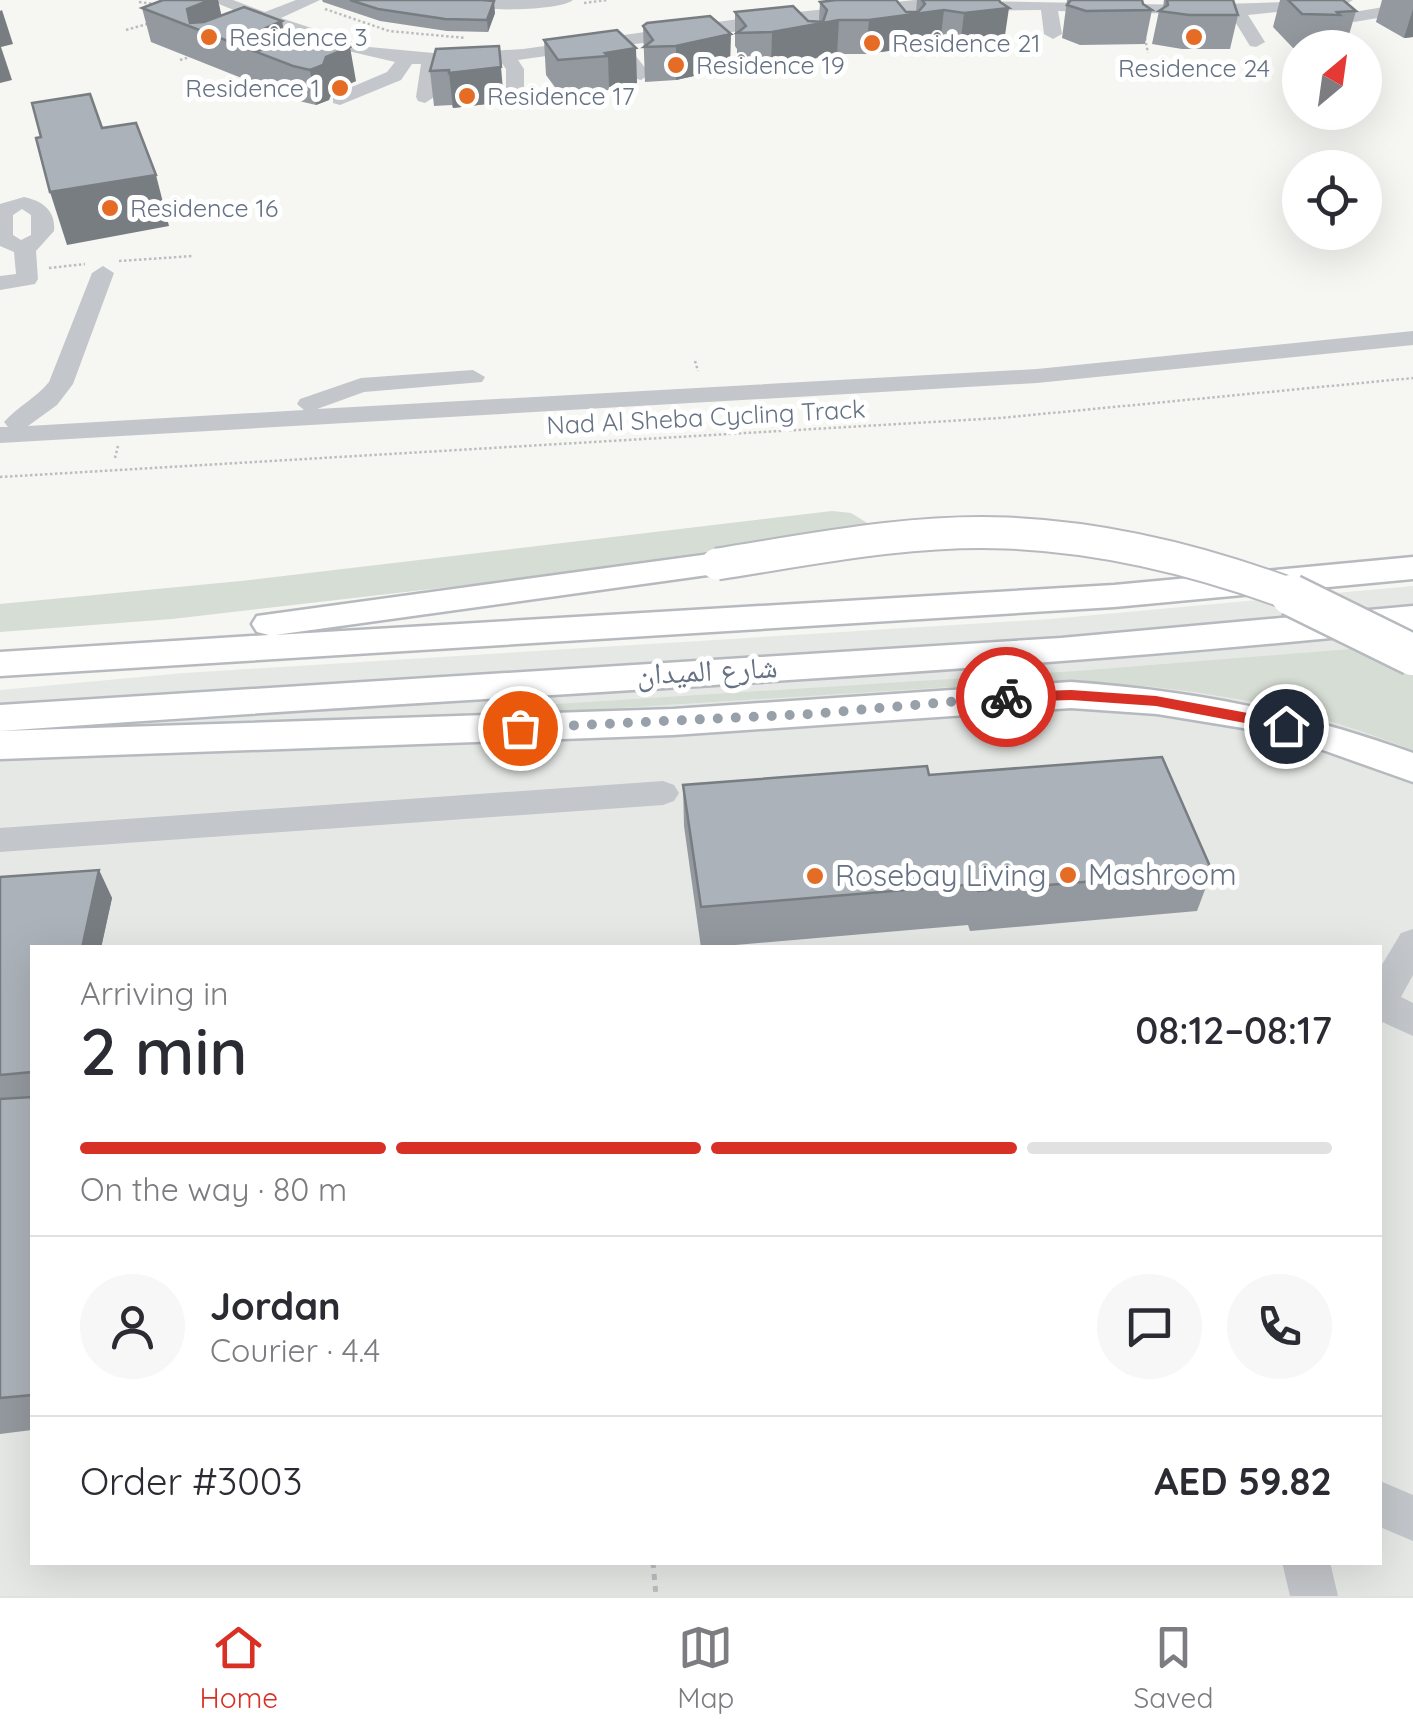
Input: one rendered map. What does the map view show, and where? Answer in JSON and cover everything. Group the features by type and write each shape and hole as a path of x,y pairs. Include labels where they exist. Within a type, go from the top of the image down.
{"main road":[{"path":"0,656 430,604 944,534 1015,533 1086,539 1158,552 1248,578 1336,614 1413,655"},
{"path":"1309,580 1350,560 1413,544"},
{"name":"شارع الميدان","path":"0,664 1055,600 1413,568"},
{"name":"شارع الميدان","path":"0,718 447,686 1073,650 1413,618"},
{"path":"0,746 654,722 1071,695 1156,701 1243,715 1330,738 1413,768"}],"street":[{"path":"269,19 284,0"},
{"path":"448,0 508,4 564,0"},
{"path":"430,60 426,89 708,45 701,30 719,43 800,32 786,18 807,15 818,30 898,22 887,7 996,2 1047,24 1136,6 1238,25 1337,1 1372,30"},
{"path":"247,35 269,19 311,2"},
{"path":"215,3 269,19 330,52 520,72"},
{"path":"1354,18 1412,3"},
{"path":"340,99 398,73 408,58"},
{"path":"344,74 374,85"},
{"path":"0,282 27,280 24,246"},
{"path":"6,427 58,391 103,273"},
{"path":"6,427 309,404 1022,363 1413,326"},
{"path":"6,427 1037,376 1413,338"},
{"path":"309,404 361,385 473,377"},
{"path":"0,840 663,793"},
{"path":"1382,998 1413,944"},
{"path":"1382,1003 1413,1021"},
{"path":"1382,1505 1413,1518"}],"path":[{"path":"139,2 158,6"},
{"path":"311,2 390,31 474,38"},
{"path":"126,30 152,22"},
{"path":"1028,51 1047,24"},
{"path":"1142,26 1148,53"},
{"path":"921,40 930,54"},
{"path":"180,60 197,54"},
{"path":"730,62 743,76"},
{"path":"244,88 262,81"},
{"path":"695,361 698,371"},
{"name":"Nad Al Sheba Cycling Track","path":"0,476 983,419 1413,378"},
{"path":"654,1565 656,1596"}],"shaded area":[{"path":"832,511 851,513 869,524 733,548 484,583 172,619 0,632 0,604 241,581"},
{"path":"1413,586 1413,1596 0,1596 0,690 184,673 1051,619"},
{"path":"1413,644 1413,750 1304,714 1250,702 1196,692 1086,682 971,682 966,686 542,713 541,705 1077,671"}],"building":[{"path":"163,0 210,0 187,9 190,23 204,22 244,7 282,21 247,36 249,49 258,51 309,31 350,47 326,57 323,65 310,70 293,66 142,8"},
{"path":"350,0 494,1 487,20 445,19 378,9"},
{"path":"896,0 906,12 918,12 925,4 922,0 999,0 1009,8 964,13 944,10 737,33 746,26 735,12 793,6 808,21 823,22 827,10 820,2"},
{"path":"1071,0 1142,0 1152,10 1086,11 1067,5"},
{"path":"1167,0 1233,0 1238,15 1159,11 1168,5"},
{"path":"1288,0 1343,0 1356,11 1337,12 1340,15 1302,14"},
{"path":"710,16 731,34 676,46 644,47 653,40 643,26 647,23"},
{"path":"617,30 636,48 605,53 608,56 558,60 544,40"},
{"path":"499,46 501,67 449,73 430,71 436,49"},
{"path":"90,94 102,128 136,123 156,175 50,192 36,138 41,137 32,103"},
{"path":"1162,757 1212,871 978,891 976,884 701,907 683,785 927,766 929,775"},
{"path":"99,870 83,945 30,945 30,1072 0,1075 0,877"},
{"path":"30,1097 30,1395 0,1398 0,1099"}],"way so far":[{"path":"520,728 811,714 1006,697"}],"place":[{"name":"Residence 3","path":"209,37"},
{"name":"Residence 24","path":"1194,37"},
{"name":"Residence 21","path":"872,43"},
{"name":"Residence 19","path":"676,65"},
{"name":"Residence 1","path":"340,88"},
{"name":"Residence 17","path":"467,96"},
{"name":"Residence 16","path":"110,208"},
{"name":"Mashroom","path":"1068,875"},
{"name":"Rosebay Living","path":"815,876"}],"route":[{"path":"1006,697 1071,695 1156,701 1286,726"}]}
